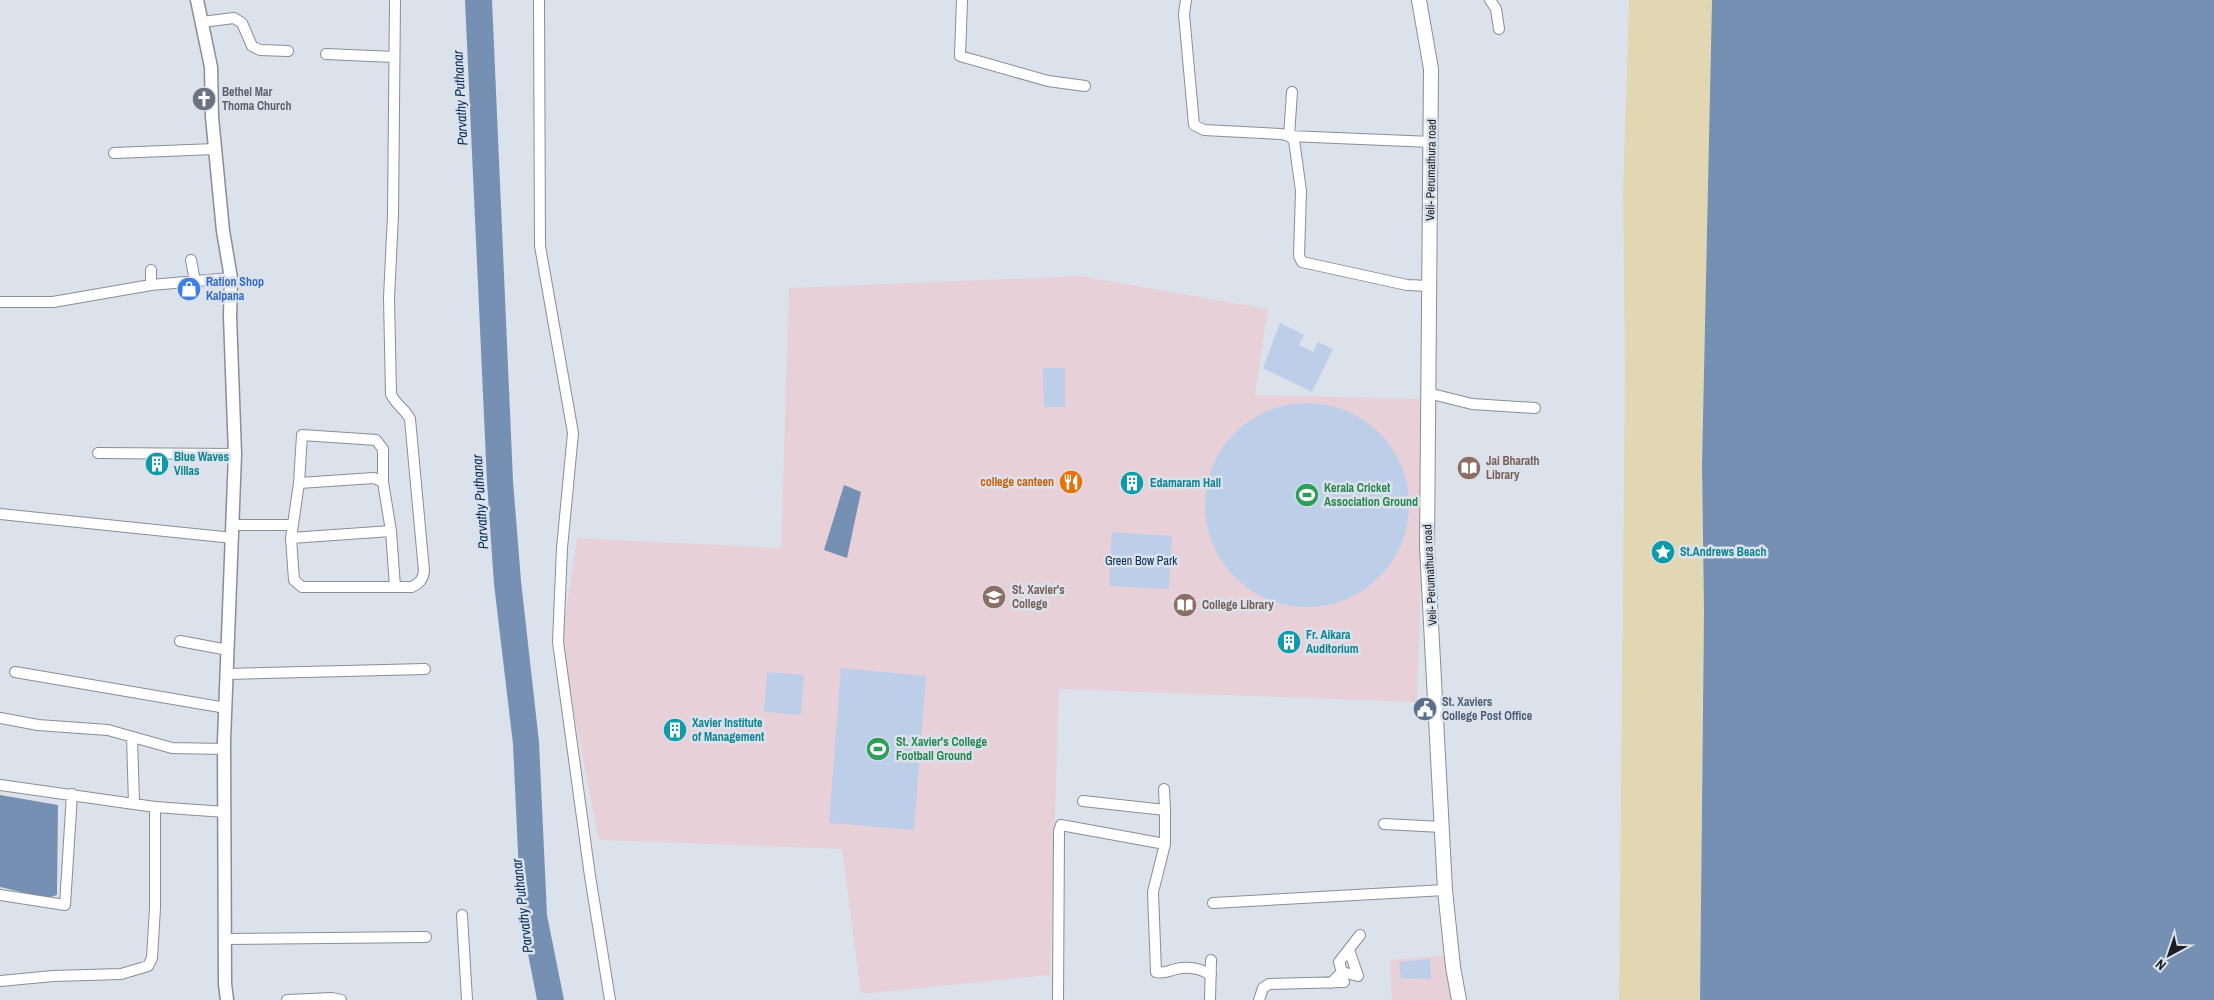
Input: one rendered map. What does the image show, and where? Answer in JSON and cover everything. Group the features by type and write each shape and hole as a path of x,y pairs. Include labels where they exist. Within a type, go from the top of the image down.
{"main road":[{"name":"Veli- Perumathura road","path":"1419,0 1431,70 1432,142 1427,547 1445,890 1453,967 1459,1000"}],"street":[{"path":"197,0 211,67 215,149 223,231 231,278 230,316 235,454 224,749 227,1000"},
{"path":"395,0 394,215 389,298 391,394 394,402 406,411 410,419 424,571 423,578 412,587 395,587 302,587 294,580 291,538 299,483 302,435 376,440 383,449 383,482 391,531 395,587"},
{"path":"539,0 540,246 573,433 562,548 558,642 590,876 610,1000"},
{"path":"962,0 960,56 1048,81 1085,86"},
{"path":"1186,0 1184,14 1194,125 1204,130 1244,131 1288,136 1432,142"},
{"path":"1490,0 1496,9 1499,29"},
{"path":"202,22 234,18 242,23 252,46 260,50 288,51"},
{"path":"326,54 394,57"},
{"path":"1292,92 1288,136 1296,145 1301,191 1299,256 1302,262 1407,285 1429,286"},
{"path":"114,152 215,149"},
{"path":"191,260 195,281"},
{"path":"151,284 152,270"},
{"path":"0,302 53,302 151,284 231,278"},
{"path":"1428,392 1472,404 1534,408"},
{"path":"98,453 235,454"},
{"path":"299,483 374,478 383,482"},
{"path":"0,514 233,532 292,525"},
{"path":"291,538 391,531"},
{"path":"180,641 228,650"},
{"path":"227,674 425,669"},
{"path":"15,672 226,708"},
{"path":"0,718 38,725 108,730 172,748 224,749"},
{"path":"132,737 134,804"},
{"path":"0,785 155,807 225,812"},
{"path":"1164,789 1165,844 1153,892 1156,972 1163,974 1176,969 1199,968 1211,975"},
{"path":"0,895 65,905 72,794"},
{"path":"1083,801 1165,810"},
{"path":"0,981 53,976 121,974 148,966 152,958 155,908 155,807"},
{"path":"1384,824 1442,827"},
{"path":"1058,1000 1061,825 1165,844"},
{"path":"1213,903 1445,890"},
{"path":"462,915 466,1000"},
{"path":"1342,972 1339,962 1360,936"},
{"path":"225,939 426,937"},
{"path":"1342,972 1358,976 1349,950"},
{"path":"1210,1000 1212,960"},
{"path":"1331,983 1342,972"},
{"path":"1259,1000 1263,988 1269,984 1344,982"},
{"path":"287,1000 332,998 341,1000"}],"shaded area":[{"name":"St. Xavier's College","path":"1080,276 1268,309 1255,395 1427,399 1417,702 1059,689 1050,975 861,994 842,849 599,840 561,646 577,538 781,548 789,288"},
{"path":"1451,955 1455,1000 1392,1000 1390,960"}],"green space":[{"path":"1280,323 1304,335 1299,345 1313,352 1318,342 1333,349 1312,392 1263,368"},
{"path":"1043,368 1065,368 1065,407 1044,407"},
{"name":"Kerala Cricket Association Ground","path":"1307,403 1327,405 1346,411 1355,415 1379,433 1397,457 1401,466 1407,485 1409,505 1407,525 1401,544 1397,553 1379,577 1355,595 1346,599 1327,605 1307,607 1287,605 1268,599 1259,595 1235,577 1217,553 1213,544 1207,525 1205,505 1207,485 1213,466 1217,457 1235,433 1259,415 1268,411 1287,405"},
{"name":"Green Bow Park","path":"1112,532 1172,536 1169,589 1109,586"},
{"name":"St. Xavier's College Football Ground","path":"841,668 926,676 914,830 829,823"},
{"path":"767,672 804,675 801,715 764,712"},
{"path":"1430,959 1431,979 1401,978 1399,962"}],"sand":[{"name":"St.Andrews Beach","path":"1629,0 1712,0 1702,464 1704,612 1700,1000 1619,1000 1625,369 1623,192"}],"water":[{"name":"Parvathy Puthanar","path":"465,0 492,0 513,481 521,581 539,742 547,915 564,1000 537,1000 521,918 513,744 494,584 487,482"},
{"path":"1712,0 2214,0 2214,1000 1700,1000 1704,612 1702,464"},
{"path":"844,485 861,492 847,558 824,550"},
{"path":"0,795 58,805 57,895 47,898 0,887"}],"place":[{"name":"Bethel Mar Thoma Church","path":"204,99"},
{"name":"Ration Shop Kalpana","path":"189,289"},
{"name":"Blue Waves Villas","path":"157,464"},
{"name":"Jai Bharath Library","path":"1469,468"},
{"name":"college canteen","path":"1071,482"},
{"name":"Edamaram Hall","path":"1132,483"},
{"name":"Kerala Cricket Association Ground","path":"1307,495"},
{"name":"St.Andrews Beach","path":"1663,552"},
{"name":"St. Xavier's College","path":"994,597"},
{"name":"College Library","path":"1185,605"},
{"name":"Fr. Aikara Auditorium","path":"1289,642"},
{"name":"St. Xaviers College Post Office","path":"1425,709"},
{"name":"Xavier Institute of Management","path":"675,730"},
{"name":"St. Xavier's College Football Ground","path":"878,749"}]}
